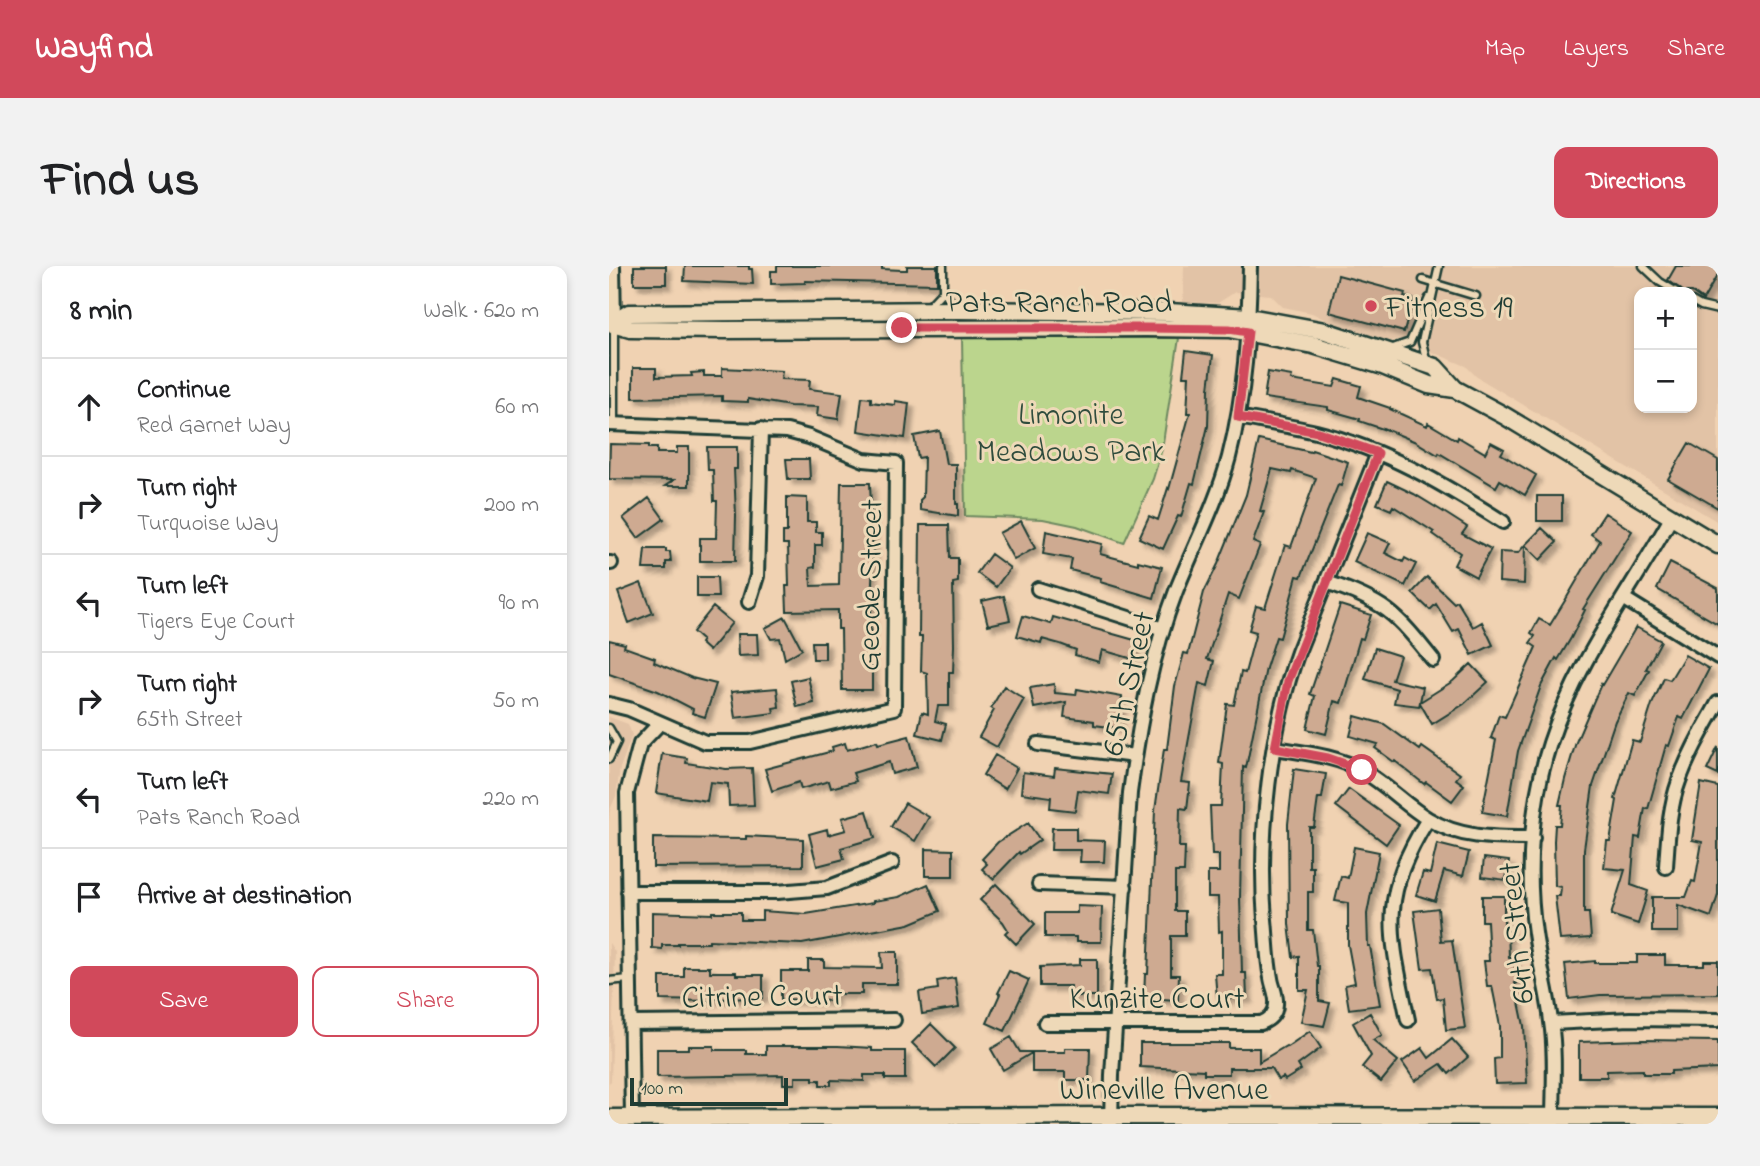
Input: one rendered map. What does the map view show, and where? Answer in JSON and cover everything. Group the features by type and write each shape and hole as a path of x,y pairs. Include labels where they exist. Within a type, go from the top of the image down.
{"street":[{"path":"611,323 613,266"},
{"name":"65th Street","path":"1111,1120 1135,755 1152,667 1163,629 1224,475 1238,417 1249,325 1250,266"},
{"name":"Pats Ranch Road","path":"611,323 629,313 926,310 1169,312 1249,325 1325,331 1436,367 1455,389"},
{"name":"Pats Ranch Road","path":"611,323 630,329 1229,329 1249,325 1383,366 1429,385 1455,389 1505,416 1718,545"},
{"path":"1238,417 1318,432 1378,453 1442,483 1503,522"},
{"path":"611,424 761,429 757,576 749,602"},
{"name":"Geode Street","path":"660,723 705,742 750,742 894,708 896,463 865,460 809,437 787,431 761,429"},
{"path":"1378,453 1288,681 1275,748 1328,758 1362,770 1428,819 1465,834 1485,838 1533,838"},
{"name":"64th Street","path":"1553,1120 1552,1023 1534,932 1531,885 1538,793 1550,743 1569,695 1671,518"},
{"path":"1326,582 1356,592 1387,609 1405,625 1433,660"},
{"path":"1038,589 1163,629"},
{"path":"1623,598 1718,657"},
{"path":"1666,867 1670,817 1678,782 1718,702"},
{"path":"609,704 629,709 660,723 640,744 627,793 629,979 637,1120"},
{"path":"1038,744 1135,755"},
{"name":"Kunzite Court","path":"1045,1023 1261,1024 1269,1020 1277,1003 1271,977 1265,909 1264,847 1275,748"},
{"path":"1408,1020 1393,947 1393,903 1403,864 1428,819"},
{"path":"628,892 777,892 827,888 892,863"},
{"path":"1039,884 1125,887"},
{"path":"1552,1023 1630,1019 1718,1020"},
{"name":"Citrine Court","path":"631,1023 894,1020"},
{"name":"Wineville Avenue","path":"609,1118 1711,1119"}],"lane":[{"path":"943,266 943,291 958,310"},
{"path":"1427,364 1422,342 1439,266"},
{"path":"1643,266 1668,287"},
{"path":"1423,280 1476,296"},
{"path":"1387,351 1410,342 1436,284"},
{"path":"926,310 943,291"},
{"path":"1697,304 1718,310"},
{"path":"611,323 611,424"},
{"path":"609,728 613,742 609,758"},
{"path":"609,981 629,979"}],"shaded area":[{"path":"1184,266 1718,266 1718,522 1477,377 1466,366 1401,339 1391,341 1334,324 1312,313 1283,307 1271,295 1235,292 1218,303 1183,302"},
{"path":"609,717 628,724 632,735 620,768 609,821"},
{"path":"609,943 615,952 609,1083"}],"green space":[{"name":"Limonite Meadows Park","path":"962,338 1179,338 1162,449 1153,479 1124,543 1077,526 1043,519 965,516"}],"building":[{"path":"634,266 666,266 666,284 634,284"},
{"path":"685,266 749,266 749,269 752,269 753,284 684,281"},
{"path":"777,266 882,266 882,269 907,270 907,266 937,266 937,284 805,281 771,284 771,271 777,271"},
{"path":"1676,266 1718,266 1718,274 1703,300 1697,296 1697,287 1677,287 1668,280"},
{"name":"Fitness 19","path":"1338,275 1405,293 1404,297 1413,299 1404,332 1329,312"},
{"path":"1186,351 1213,355 1208,426 1194,484 1191,483 1181,517 1178,516 1163,549 1139,538 1149,516 1158,520 1190,413 1187,413 1189,376 1183,376"},
{"path":"633,368 656,368 656,377 692,376 691,373 704,372 704,376 722,376 722,368 782,371 781,379 810,380 809,389 842,393 838,419 817,416 818,407 790,406 748,399 748,402 722,401 722,396 633,398"},
{"path":"1268,372 1292,376 1291,380 1334,387 1337,379 1361,386 1358,397 1390,408 1427,426 1428,423 1485,453 1491,442 1504,449 1501,454 1536,475 1525,495 1500,480 1496,487 1439,453 1438,455 1383,428 1359,421 1360,419 1328,410 1328,407 1264,398"},
{"path":"862,397 871,398 871,402 895,405 895,401 909,403 905,438 858,431"},
{"path":"940,431 946,464 956,464 958,516 920,510 924,457 918,458 914,436"},
{"path":"1259,440 1311,452 1312,450 1348,462 1341,486 1338,485 1301,577 1297,576 1280,638 1276,637 1266,668 1246,768 1243,767 1240,897 1242,973 1246,973 1247,998 1217,999 1215,974 1222,974 1222,931 1219,932 1218,897 1208,897 1208,872 1219,872 1219,855 1212,855 1210,806 1221,806 1223,764 1219,763 1227,704 1234,705 1241,672 1245,673 1256,632 1249,630 1256,606 1265,608 1285,545 1291,547 1316,478 1292,470 1291,473 1272,469 1260,511 1264,512 1253,542 1260,545 1239,599 1228,594 1207,659 1214,661 1208,686 1199,683 1181,782 1190,783 1187,809 1180,808 1179,847 1185,847 1184,872 1175,872 1175,911 1185,911 1185,936 1171,936 1171,975 1179,975 1178,1000 1144,998 1145,974 1148,974 1155,810 1164,749 1167,749 1175,686 1184,653 1188,654 1204,592 1246,495"},
{"path":"1689,443 1718,460 1718,508 1668,479"},
{"path":"610,444 649,445 649,448 657,448 657,453 677,453 677,447 689,447 689,486 665,486 674,480 609,479"},
{"path":"707,447 737,447 737,469 734,469 735,561 700,561 700,538 716,538 717,501 714,501 713,470 708,470"},
{"path":"786,459 809,459 810,479 788,479"},
{"path":"1387,481 1414,494 1467,527 1462,534 1491,549 1476,577 1454,565 1460,553 1433,534 1434,532 1393,506 1391,510 1377,504"},
{"path":"841,483 870,483 873,555 869,667 872,667 872,690 842,690 838,610 787,611 788,544 783,544 783,532 787,532 787,497 807,498 807,522 816,522 816,532 822,532 822,545 815,545 815,567 810,568 811,586 839,585"},
{"path":"1537,496 1562,496 1562,521 1537,521"},
{"path":"649,498 664,519 638,538 623,518"},
{"path":"1605,513 1632,531 1583,609 1585,610 1571,638 1558,660 1556,658 1541,686 1518,751 1507,816 1482,812 1496,740 1491,738 1499,715 1505,717 1536,647 1530,643 1535,636 1531,633 1539,619 1550,625 1600,541 1591,534"},
{"path":"1021,521 1035,548 1014,560 999,533"},
{"path":"920,525 949,525 950,558 958,558 958,582 953,583 954,646 953,672 949,672 949,706 938,706 935,721 946,724 942,740 917,734 922,712 928,714 927,673 921,671 922,637 919,637"},
{"path":"1542,528 1557,542 1540,560 1525,545"},
{"path":"1046,531 1102,544 1100,554 1162,567 1154,598 1100,582 1101,578 1070,570 1072,559 1043,554"},
{"path":"1367,533 1390,543 1385,553 1403,562 1405,558 1416,564 1405,586 1354,562"},
{"path":"1525,545 1524,584 1499,582 1500,552 1518,553"},
{"path":"645,549 666,549 666,552 670,552 671,562 666,562 666,569 643,569"},
{"path":"991,554 1010,568 996,587 977,573"},
{"path":"1670,563 1718,588 1718,624 1657,589"},
{"path":"697,577 717,577 718,597 697,597"},
{"path":"1427,577 1454,603 1457,601 1473,627 1482,622 1493,645 1472,655 1459,629 1453,632 1436,604 1430,610 1412,593"},
{"path":"641,583 653,613 629,623 618,592"},
{"path":"1004,596 1010,620 988,625 982,601"},
{"path":"1340,605 1371,615 1363,639 1360,638 1341,703 1334,701 1326,734 1307,729 1315,696 1310,694"},
{"path":"713,607 732,623 709,651 693,632"},
{"path":"1023,616 1051,624 1053,617 1138,641 1133,659 1102,650 1099,662 1075,655 1076,650 1060,644 1042,639 1041,643 1017,636"},
{"path":"785,617 802,649 785,659 780,638 771,639 765,628"},
{"path":"1636,627 1661,641 1635,696 1629,693 1615,721 1593,786 1584,849 1584,913 1589,913 1591,938 1560,940 1555,896 1560,896 1561,887 1555,886 1554,841 1555,825 1560,825 1562,805 1559,805 1565,779 1576,742 1601,684"},
{"path":"737,634 757,634 758,655 738,656"},
{"path":"609,640 625,644 624,647 655,658 654,662 692,678 716,684 705,717 692,713 693,709 658,691 609,674"},
{"path":"812,642 825,642 825,659 813,659"},
{"path":"1375,648 1400,656 1392,680 1423,687 1420,702 1453,681 1471,664 1488,682 1464,704 1432,724 1420,703 1419,706 1394,703 1397,689 1365,679"},
{"path":"1685,655 1709,669 1683,719 1679,717 1669,746 1666,745 1648,809 1645,808 1640,838 1635,837 1631,885 1648,891 1638,924 1611,915 1625,870 1604,868 1607,841 1610,841 1617,800 1615,799 1632,740 1640,742 1652,704 1664,678 1670,680"},
{"path":"808,677 814,703 797,707 791,681"},
{"path":"1054,684 1055,693 1076,695 1077,689 1122,697 1118,728 1064,717 1066,702 1034,708 1030,688"},
{"path":"1004,686 1024,699 997,747 979,737"},
{"path":"777,688 779,707 773,708 774,713 735,718 731,692"},
{"path":"1355,716 1384,724 1420,750 1422,747 1460,774 1456,779 1464,785 1452,801 1426,782 1424,784 1375,748 1378,744 1350,736"},
{"path":"909,736 917,767 892,774 889,762 853,773 856,781 831,788 829,781 801,789 799,782 772,791 765,769 833,751 832,747 845,743 847,750 877,741 878,744"},
{"path":"1718,747 1718,775 1707,770"},
{"path":"662,754 687,758 686,763 726,769 752,768 754,805 729,806 728,784 710,782 707,801 656,793"},
{"path":"995,755 1017,768 1005,789 983,775"},
{"path":"1055,768 1112,774 1109,794 1078,790 1075,811 1050,808 1051,797 1021,793 1023,772 1054,776"},
{"path":"1294,769 1326,774 1322,798 1318,798 1314,827 1309,827 1309,867 1313,867 1313,892 1308,892 1308,930 1313,930 1319,966 1319,1001 1330,1003 1324,1026 1301,1022 1308,990 1299,990 1299,956 1293,957 1289,924 1288,824"},
{"path":"1701,783 1718,787 1718,895 1711,917 1678,905 1678,932 1652,932 1652,897 1686,897 1692,881 1695,882 1702,842 1692,840"},
{"path":"1349,789 1399,825 1386,844 1336,806"},
{"path":"905,803 929,817 915,841 891,827"},
{"path":"867,811 875,838 841,848 844,859 817,866 809,834 827,829 828,835 846,830 842,818"},
{"path":"1028,823 1040,840 1020,854 1019,852 993,879 982,869 987,864 982,859 998,842"},
{"path":"1052,828 1076,828 1076,840 1105,841 1104,862 1080,862 1081,850 1051,850"},
{"path":"746,836 803,839 803,866 653,867 653,838 746,839"},
{"path":"1437,844 1469,852 1463,876 1444,871 1435,901 1416,895 1423,872 1430,874"},
{"path":"1354,847 1379,852 1367,914 1368,946 1380,1005 1349,1009 1345,985 1355,983 1348,945 1348,903 1335,901 1341,876 1348,878"},
{"path":"925,849 953,850 953,876 925,876"},
{"path":"1484,858 1509,861 1506,880 1482,877"},
{"path":"928,884 940,911 909,924 802,944 709,940 709,943 678,943 662,945 662,949 652,948 652,912 741,912 741,920 762,920 762,911 806,914 899,897"},
{"path":"996,884 1035,924 1016,944 1005,933 1008,930 1003,922 980,900"},
{"path":"1482,896 1504,896 1504,927 1508,927 1509,958 1514,958 1515,983 1524,1026 1527,1083 1495,1084 1494,1059 1500,1058 1500,1026 1492,986 1487,986 1484,961 1489,961 1487,921 1482,921"},
{"path":"1077,906 1102,907 1101,942 1076,942 1076,937 1045,937 1045,913 1077,913"},
{"path":"1438,908 1441,941 1452,940 1465,1028 1446,1030 1443,998 1437,999 1432,968 1422,969 1414,911"},
{"path":"881,952 897,952 897,984 862,984 862,994 834,994 834,1001 781,999 781,971 808,971 808,960 824,960 824,967 882,968"},
{"path":"1637,955 1665,955 1665,965 1704,965 1704,961 1718,961 1718,994 1600,995 1569,999 1565,964 1595,961 1637,963"},
{"path":"1080,959 1097,959 1097,996 1071,996 1071,986 1040,986 1040,967 1080,965"},
{"path":"684,967 710,967 710,972 736,972 736,975 763,975 763,998 660,1000 660,977 684,977"},
{"path":"1009,971 1029,980 1005,1031 987,1023"},
{"path":"955,978 959,1008 922,1014 919,992 938,989 937,981"},
{"path":"1370,1013 1382,1035 1373,1040 1398,1061 1381,1082 1362,1067 1371,1056 1353,1023"},
{"path":"931,1024 955,1048 936,1067 912,1043"},
{"path":"1310,1031 1321,1048 1298,1065 1301,1070 1285,1080 1283,1077 1278,1080 1271,1068 1229,1068 1229,1074 1204,1074 1204,1070 1140,1067 1140,1043 1229,1043 1229,1048 1259,1048 1259,1062"},
{"path":"1011,1037 1020,1052 1065,1052 1065,1048 1090,1048 1089,1080 1065,1080 1065,1072 1032,1072 1032,1053 1003,1070 991,1049"},
{"path":"1452,1039 1468,1057 1449,1074 1441,1064 1415,1081 1402,1062 1422,1048 1429,1058"},
{"path":"1718,1041 1718,1069 1671,1071 1671,1074 1643,1074 1643,1070 1607,1071 1607,1077 1579,1077 1579,1042"},
{"path":"689,1046 714,1046 714,1050 746,1050 746,1054 766,1054 766,1046 838,1046 872,1048 872,1051 905,1051 905,1079 864,1075 864,1081 831,1080 831,1085 820,1085 820,1080 813,1080 813,1077 795,1077 795,1084 783,1084 783,1075 657,1077 657,1049 689,1049"}],"place":[{"name":"Fitness 19","path":"1371,306"}],"route":[{"path":"902,328 1146,328 1229,329 1248,332 1238,417 1318,432 1378,453 1298,652 1288,681 1275,748 1328,758 1362,770"}]}
